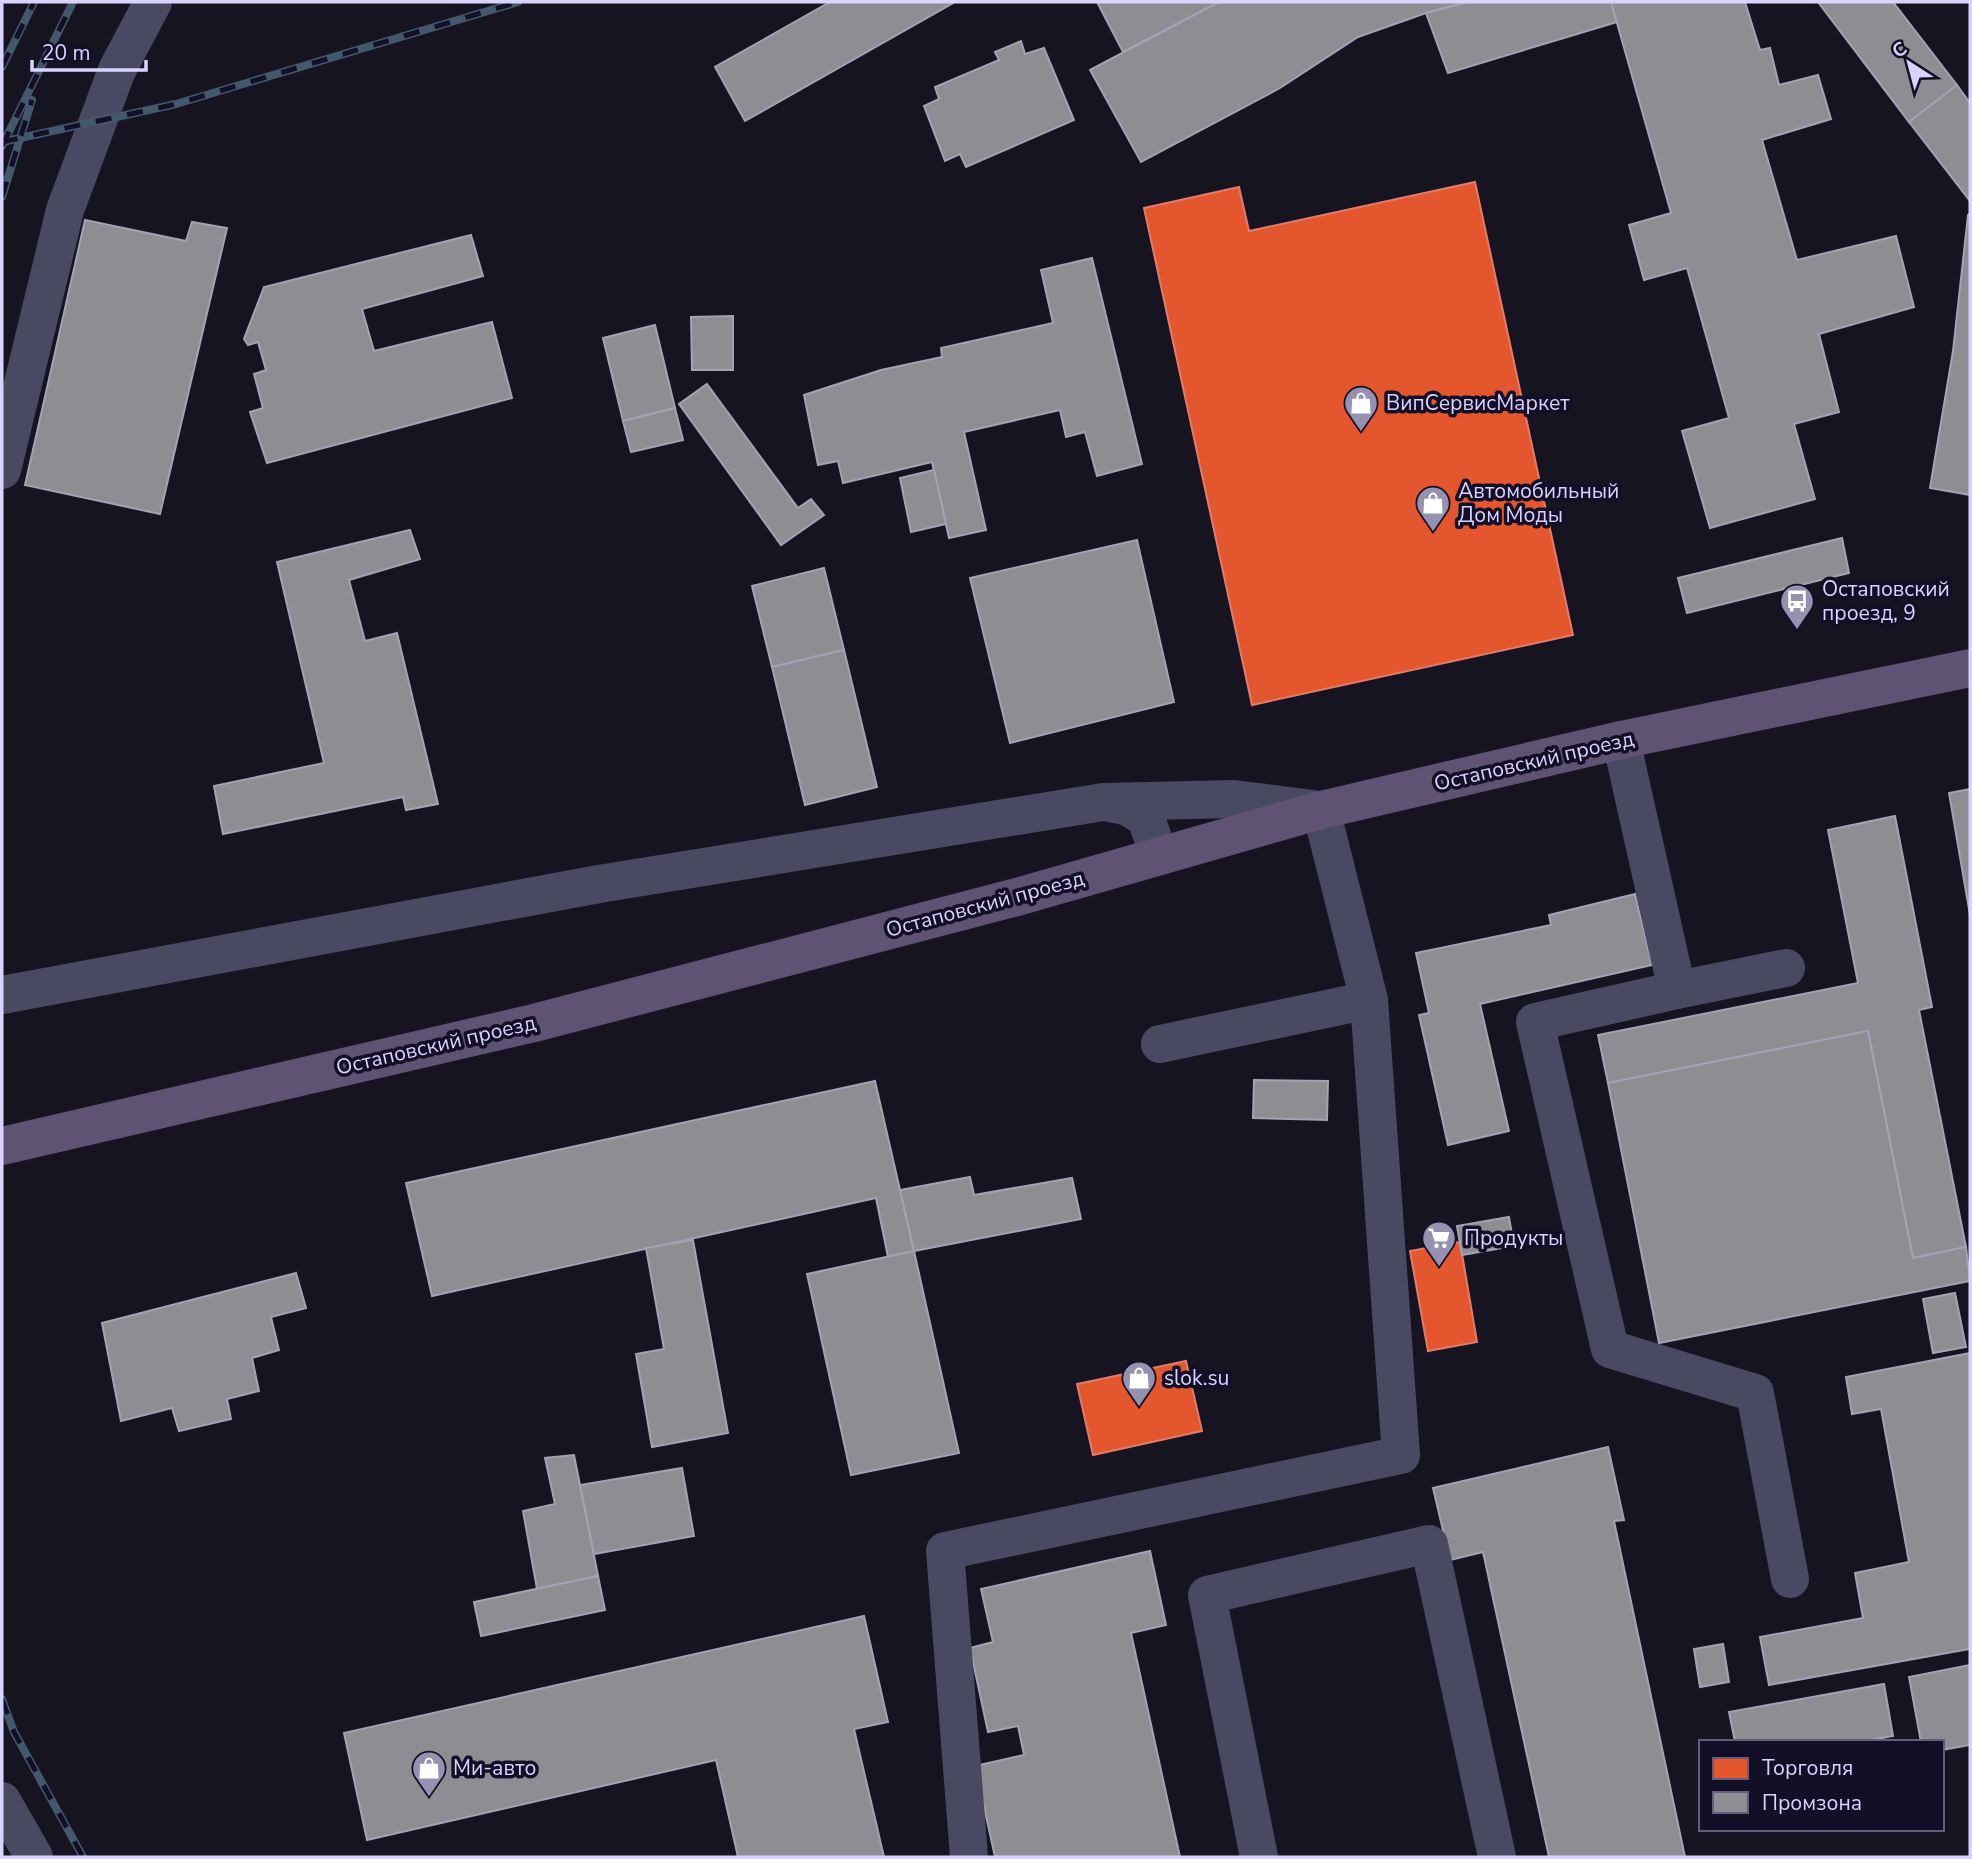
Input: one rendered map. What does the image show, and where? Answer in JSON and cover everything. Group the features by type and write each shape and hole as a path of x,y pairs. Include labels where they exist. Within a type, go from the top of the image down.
{"main road":[{"name":"Остаповский проезд","path":"2,1146 534,1023 1017,897 1321,810 1621,740 1970,668"}],"lane":[{"path":"2,470 65,210 117,70 153,2"},
{"path":"1621,740 1677,990"},
{"path":"2,995 599,884 1103,803 1234,799 1321,810 1369,1000 1401,1455 945,1550 969,1857"},
{"path":"1103,803 1126,806 1146,817 1159,856"},
{"path":"1786,968 1535,1022 1609,1349 1755,1393 1790,1579"},
{"path":"1160,1044 1369,1000"},
{"path":"1259,1857 1207,1595 1429,1544 1497,1857"},
{"path":"2,1801 34,1857"}],"building: Торговля":[{"name":"ВипСервисМаркет","path":"1475,182 1573,635 1252,705 1144,208 1239,187 1249,231"},
{"path":"1460,1242 1477,1342 1428,1351 1410,1251"},
{"name":"slok.su","path":"1186,1361 1202,1431 1093,1455 1077,1384"}],"building: Промзона":[{"path":"830,2 955,2 745,121 715,67"},
{"path":"1097,2 1219,2 1123,52"},
{"path":"1219,2 1468,2 1426,13 1358,37 1280,88 1141,162 1090,70"},
{"path":"1468,2 1611,2 1617,22 1448,73 1426,13"},
{"path":"1611,2 1745,2 1760,50 1770,48 1779,85 1818,75 1831,119 1762,140 1797,260 1896,236 1914,307 1819,334 1839,412 1794,424 1815,499 1710,528 1682,431 1729,418 1687,268 1644,280 1629,225 1671,213"},
{"path":"1818,2 1893,2 1957,85 1909,122"},
{"path":"1021,41 1025,54 1044,48 1074,120 966,167 960,154 945,161 924,106 939,99 935,87 999,60 995,52"},
{"path":"1957,85 1970,103 1970,201 1909,122"},
{"path":"1970,213 1970,495 1930,488 1953,351"},
{"path":"85,220 186,241 192,222 227,228 160,514 25,485"},
{"path":"471,235 483,276 362,309 374,351 492,322 512,398 267,463 250,412 263,408 254,374 266,370 258,342 248,345 244,339 264,287"},
{"path":"1092,258 1142,464 1097,476 1085,432 1066,437 1060,410 964,432 986,530 949,538 932,462 843,483 838,461 818,465 804,395 881,370 942,357 941,348 1053,323 1041,270"},
{"path":"733,316 733,370 692,370 691,317"},
{"path":"655,325 675,408 623,421 603,338"},
{"path":"707,384 798,508 811,499 824,515 781,545 679,404"},
{"path":"675,408 683,440 631,452 623,421"},
{"path":"934,470 946,524 911,532 900,478"},
{"path":"410,530 420,559 349,580 365,641 397,633 438,804 406,810 403,797 223,834 214,786 324,763 277,562"},
{"path":"1842,538 1849,573 1687,613 1678,578"},
{"path":"1137,540 1174,702 1010,743 970,578"},
{"path":"824,568 844,650 772,667 752,586"},
{"path":"844,650 877,787 805,805 772,667"},
{"path":"1970,789 1970,915 1949,793"},
{"path":"1895,816 1932,1007 1919,1010 1966,1247 1913,1258 1868,1031 1608,1083 1598,1035 1858,983 1828,830"},
{"path":"1635,894 1652,965 1480,1004 1509,1131 1448,1145 1419,1015 1429,1013 1416,953 1551,925 1549,915"},
{"path":"1868,1031 1913,1258 1966,1247 1970,1281 1659,1343 1608,1083"},
{"path":"1254,1080 1328,1081 1327,1120 1253,1118"},
{"path":"875,1081 914,1251 888,1257 876,1198 432,1296 406,1183"},
{"path":"970,1177 974,1195 1072,1178 1081,1219 914,1251 900,1190"},
{"path":"1509,1217 1514,1246 1462,1255 1457,1226"},
{"path":"693,1240 728,1433 652,1447 636,1354 664,1349 646,1248"},
{"path":"914,1251 959,1453 851,1475 807,1274"},
{"path":"296,1273 306,1308 271,1317 279,1350 252,1358 259,1391 227,1399 231,1419 179,1431 172,1408 121,1421 102,1323"},
{"path":"1955,1293 1966,1347 1933,1353 1923,1299"},
{"path":"1970,1353 1970,1649 1769,1685 1760,1637 1863,1618 1855,1573 1909,1562 1881,1409 1852,1414 1846,1377"},
{"path":"1608,1447 1624,1520 1614,1521 1685,1857 1549,1857 1483,1552 1450,1560 1433,1488"},
{"path":"574,1455 598,1576 537,1589 523,1511 555,1504 545,1458"},
{"path":"682,1468 694,1536 594,1554 580,1485"},
{"path":"1150,1551 1166,1625 1131,1633 1180,1857 995,1857 975,1766 1024,1755 1018,1726 988,1732 970,1648 993,1642 981,1589"},
{"path":"598,1576 605,1610 481,1636 474,1602"},
{"path":"864,1616 888,1722 854,1729 884,1857 738,1857 716,1760 367,1840 344,1733"},
{"path":"1723,1644 1729,1682 1700,1687 1694,1649"},
{"path":"1970,1665 1970,1745 1944,1750 1944,1740 1921,1740 1909,1677"},
{"path":"1884,1684 1893,1736 1872,1740 1735,1740 1729,1712"}],"railway":[{"path":"2,67 34,2"},
{"path":"2,146 73,2"},
{"path":"2,142 176,104 518,2"},
{"path":"2,197 32,100"},
{"path":"2,1699 14,1732 83,1857"}],"place":[{"name":"ВипСервисМаркет","path":"1361,433"},
{"name":"Автомобильный Дом Моды","path":"1433,533"},
{"name":"Остаповский проезд, 9","path":"1797,631"},
{"name":"Продукты","path":"1439,1268"},
{"name":"slok.su","path":"1139,1408"},
{"name":"Ми-авто","path":"429,1798"}]}
